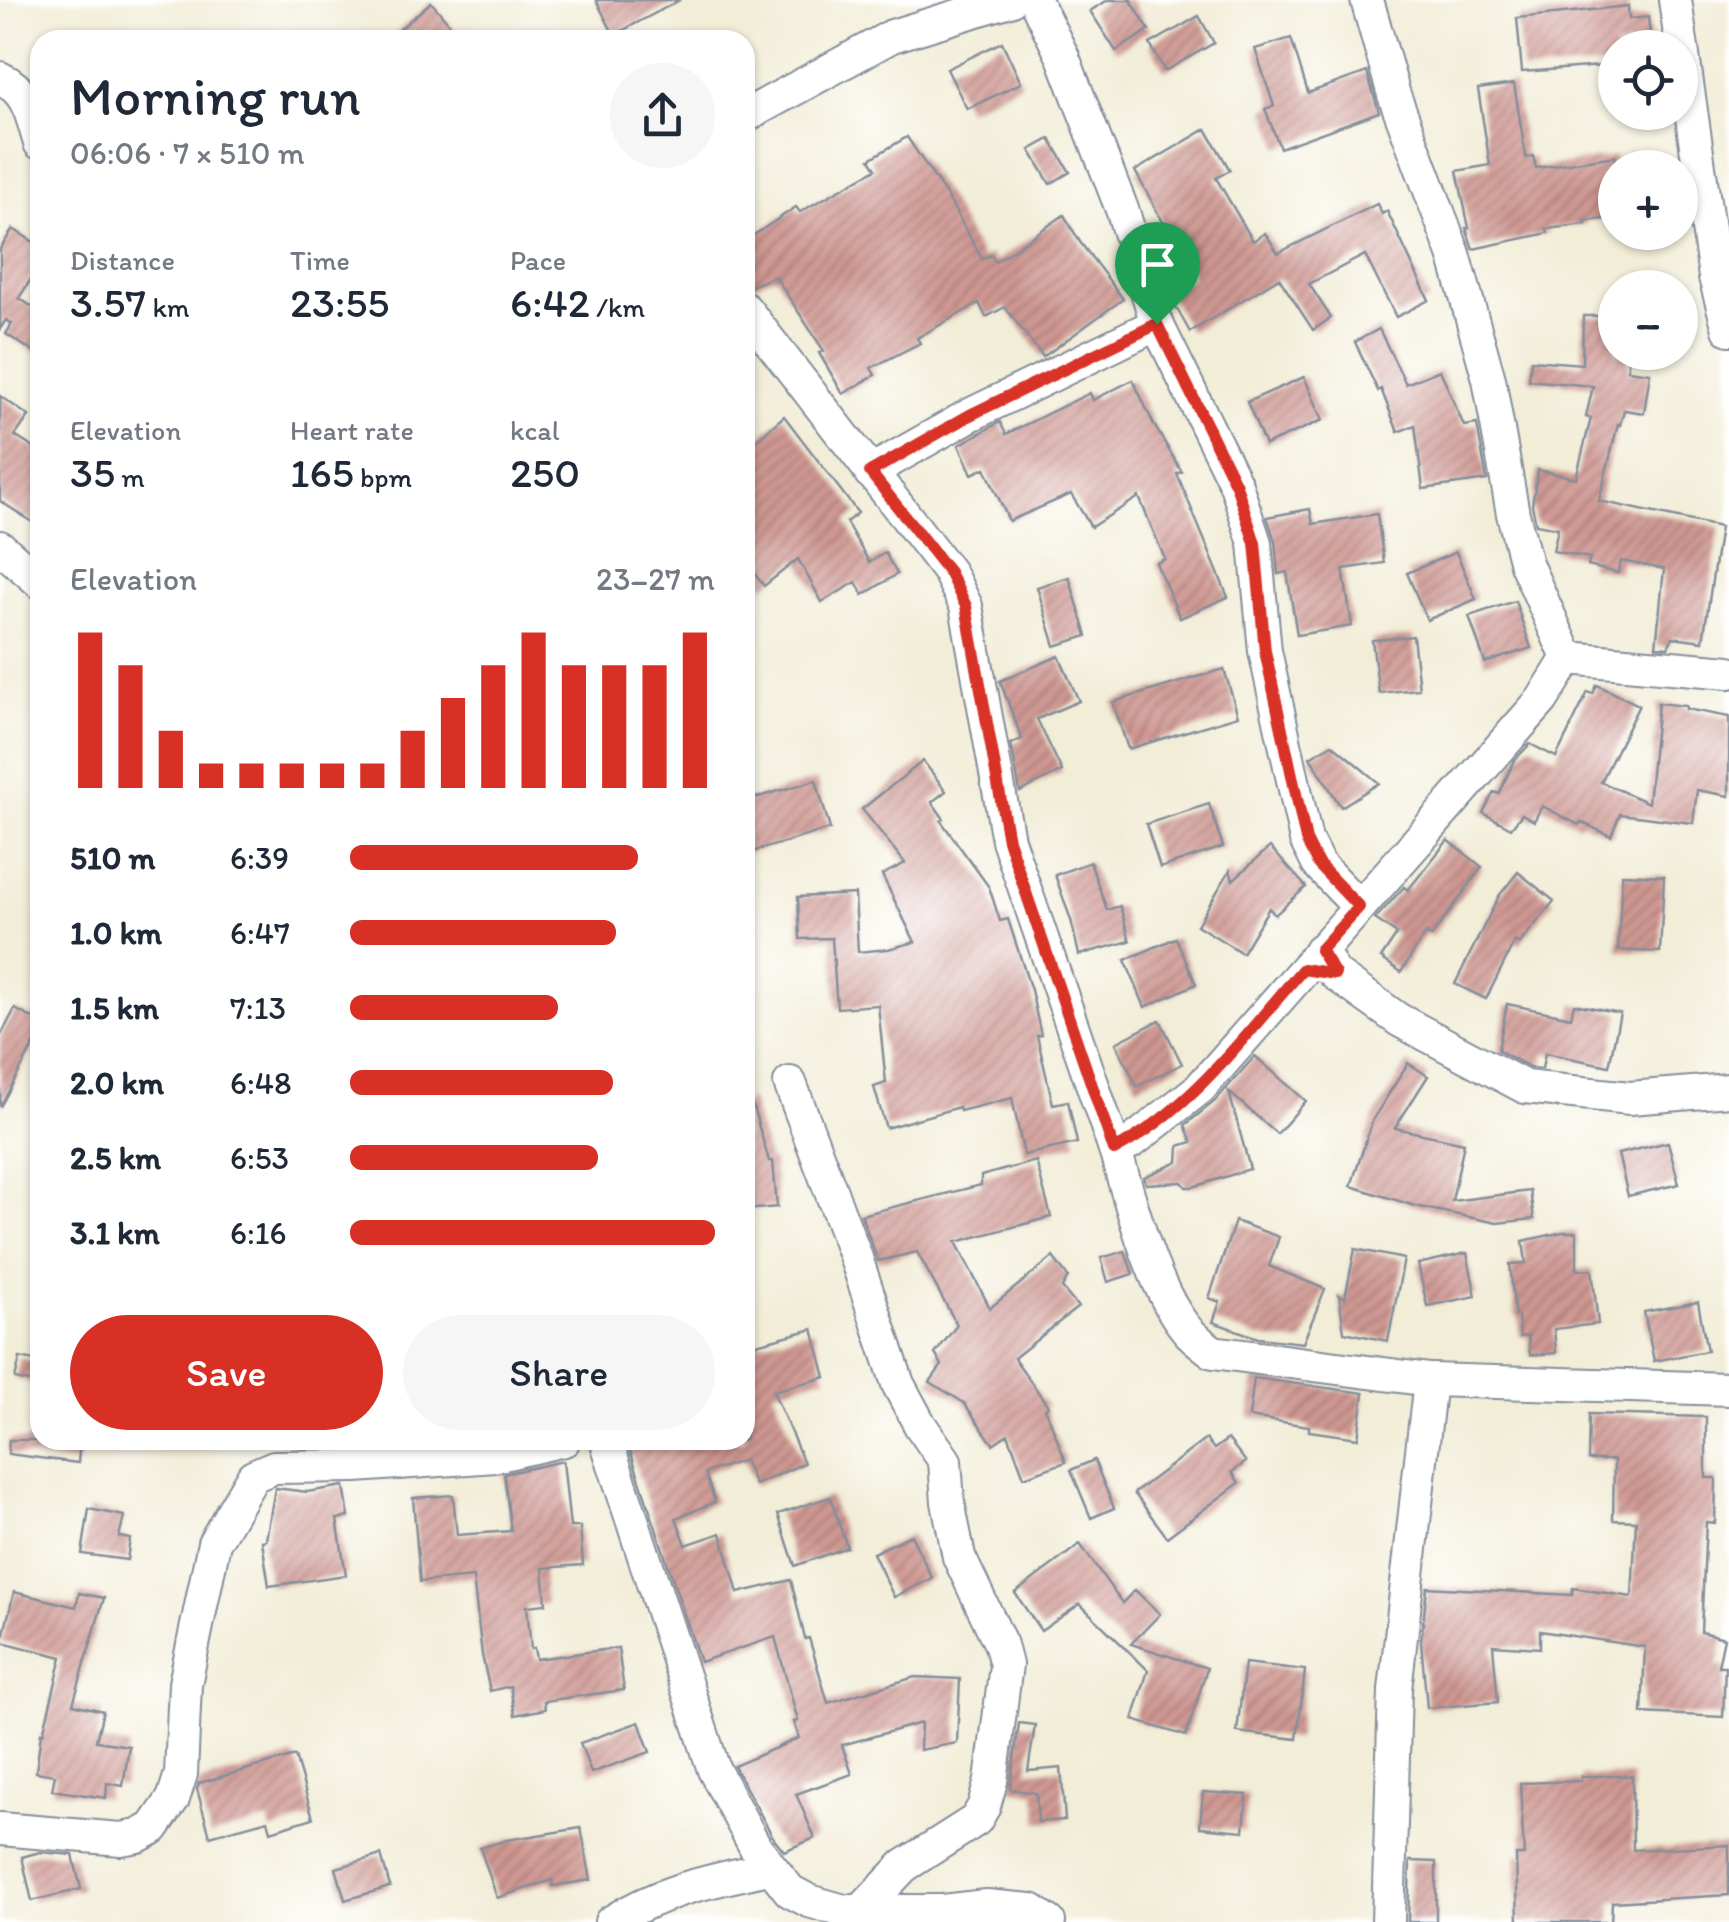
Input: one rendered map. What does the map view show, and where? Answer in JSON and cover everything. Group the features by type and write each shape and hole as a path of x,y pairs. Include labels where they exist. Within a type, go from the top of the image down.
{"street":[{"path":"755,110 882,40 1010,0"},
{"path":"1035,0 1064,57 1123,212 1157,324 1236,485 1255,543 1265,651 1306,840 1318,864 1359,907"},
{"path":"1367,0 1394,95 1459,272 1489,379 1526,564 1568,658"},
{"path":"1675,0 1714,277 1729,329"},
{"path":"0,78 12,83 30,105"},
{"path":"755,322 949,572 966,606 1008,840 1144,1242 1171,1306 1188,1332 1213,1352 1430,1380 1729,1389"},
{"path":"870,472 970,415 1157,324"},
{"path":"0,548 30,574"},
{"path":"1568,658 1729,672"},
{"path":"1114,1150 1133,1141 1200,1088 1319,964 1359,907 1542,700 1568,658"},
{"path":"1319,964 1399,1020 1525,1087 1630,1098 1729,1090"},
{"path":"790,1083 856,1258 898,1384 945,1461 959,1557 1001,1645 1006,1665 994,1764 984,1806 976,1820 904,1866 851,1915"},
{"path":"1388,1922 1395,1690 1430,1380"},
{"path":"0,1828 121,1839 153,1828 164,1813 174,1798 181,1774 185,1684 214,1543 253,1476 274,1467 356,1466 496,1456 522,1450"},
{"path":"609,1450 714,1770 770,1868 790,1891 851,1915 986,1906 1031,1910 1050,1922"},
{"path":"611,1922 646,1900 674,1890 770,1868"}],"building":[{"path":"596,0 680,0 623,30 611,30"},
{"path":"1108,0 1131,0 1149,30 1116,51 1090,11"},
{"path":"431,2 455,30 399,30"},
{"path":"1628,6 1629,19 1648,17 1650,30 1598,30 1598,66 1522,72 1517,18"},
{"path":"1199,16 1214,43 1165,71 1150,44"},
{"path":"1291,38 1308,93 1367,72 1379,112 1280,148 1265,109 1274,106 1255,49"},
{"path":"1002,42 1021,83 967,109 947,69"},
{"path":"1514,84 1526,158 1533,156 1536,168 1598,159 1598,220 1473,249 1457,171 1490,165 1478,89"},
{"path":"1206,129 1230,170 1216,178 1253,241 1265,233 1278,253 1377,204 1382,214 1387,211 1429,300 1396,317 1365,255 1309,284 1331,318 1313,330 1279,278 1190,332 1168,293 1193,277 1135,171"},
{"path":"907,137 982,259 991,255 995,262 1064,215 1123,299 1043,357 1005,307 986,317 979,303 917,338 920,343 871,368 875,375 843,394 819,353 824,351 775,276 755,285 755,234 796,207 800,212 876,169 870,159"},
{"path":"1050,139 1070,172 1050,184 1030,150"},
{"path":"13,229 30,240 30,281 19,298 30,305 30,350 6,334 12,324 6,320 0,329 0,249"},
{"path":"1583,316 1598,316 1598,370 1650,373 1644,413 1624,410 1618,424 1599,501 1720,527 1703,641 1673,637 1668,647 1656,646 1664,569 1621,561 1618,573 1588,566 1590,558 1553,551 1558,528 1536,524 1532,505 1538,470 1576,478 1591,418 1586,417 1593,386 1529,380 1531,360 1582,364"},
{"path":"1379,329 1406,384 1440,370 1464,426 1477,424 1487,480 1423,489 1415,425 1398,432 1381,389 1378,391 1355,342"},
{"path":"1304,377 1323,420 1265,445 1247,402"},
{"path":"1133,380 1182,472 1177,474 1228,597 1180,618 1156,563 1165,559 1139,497 1091,527 1071,494 1009,521 985,468 972,474 959,445 1000,422 1006,434 1090,393 1093,400"},
{"path":"0,396 29,416 15,436 30,446 30,520 0,501"},
{"path":"784,416 858,513 846,522 869,562 885,553 897,574 863,595 856,582 822,602 798,559 764,586 755,574 755,441"},
{"path":"1310,509 1313,524 1377,514 1384,563 1343,569 1352,626 1297,635 1287,572 1278,574 1275,541 1267,517"},
{"path":"1456,552 1476,599 1427,620 1407,573"},
{"path":"1069,577 1087,636 1055,646 1037,587"},
{"path":"1515,601 1531,648 1485,663 1469,616"},
{"path":"1413,636 1419,689 1379,693 1372,640"},
{"path":"1059,656 1079,701 1037,719 1062,771 1020,792 1011,744 1022,739 1000,681"},
{"path":"1224,669 1238,716 1128,749 1113,702"},
{"path":"1597,685 1639,705 1601,782 1648,803 1658,703 1686,706 1729,717 1729,796 1697,790 1693,823 1620,814 1611,836 1542,806 1534,821 1522,814 1511,828 1483,813 1494,792 1499,794 1514,761 1530,744 1556,757 1588,692 1593,694"},
{"path":"1332,744 1379,783 1341,807 1310,757"},
{"path":"923,761 946,791 932,802 944,819 941,821 989,887 1000,921 1008,919 1031,990 1053,1104 1068,1101 1077,1143 1024,1155 1012,1098 960,1111 959,1107 886,1128 874,1087 886,1083 878,1005 837,1008 832,938 800,939 798,897 855,894 858,952 915,942 882,875 905,863 862,809"},
{"path":"816,780 830,829 755,851 755,798"},
{"path":"1209,804 1223,847 1160,868 1146,824"},
{"path":"1448,840 1482,867 1431,937 1426,933 1401,972 1381,958 1397,934 1375,919 1404,887 1408,890"},
{"path":"1270,847 1306,887 1275,915 1269,908 1242,953 1197,925 1230,870 1233,880"},
{"path":"1090,862 1107,910 1120,906 1130,941 1079,955 1055,875"},
{"path":"1518,872 1554,901 1519,944 1515,941 1486,999 1455,984 1499,896"},
{"path":"1622,874 1664,876 1660,952 1618,950"},
{"path":"1176,938 1196,984 1145,1007 1125,960"},
{"path":"1507,1004 1571,1017 1574,1004 1620,1013 1609,1066 1545,1053 1542,1069 1531,1068 1498,1050"},
{"path":"15,1009 30,1017 30,1052 0,1107 0,1037"},
{"path":"1160,1020 1182,1064 1137,1086 1116,1043"},
{"path":"1255,1056 1306,1101 1277,1134 1229,1092 1250,1169 1193,1187 1182,1182 1146,1184 1144,1177 1178,1162 1179,1146 1192,1142 1185,1125 1215,1101"},
{"path":"1408,1063 1428,1076 1395,1128 1464,1143 1452,1201 1530,1191 1534,1219 1497,1223 1415,1206 1351,1186 1373,1119"},
{"path":"755,1114 769,1161 773,1161 777,1207 755,1209"},
{"path":"1668,1142 1679,1184 1628,1196 1618,1154"},
{"path":"1036,1161 1051,1217 956,1242 990,1308 1053,1257 1068,1277 1062,1288 1078,1307 1014,1358 1048,1406 1045,1408 1066,1462 1024,1477 1008,1434 993,1444 964,1403 930,1382 942,1365 935,1354 957,1325 917,1252 878,1261 861,1215 981,1185 981,1176"},
{"path":"1235,1221 1279,1237 1269,1266 1325,1289 1303,1343 1258,1338 1213,1322 1220,1302 1209,1298"},
{"path":"1577,1232 1577,1270 1592,1269 1598,1324 1554,1329 1556,1353 1530,1355 1528,1336 1520,1337 1515,1316 1510,1264 1526,1263 1523,1241"},
{"path":"1355,1249 1404,1259 1388,1341 1344,1332 1339,1295 1345,1298"},
{"path":"1125,1251 1133,1274 1108,1282 1101,1258"},
{"path":"1467,1253 1476,1296 1427,1306 1418,1264"},
{"path":"1698,1302 1707,1351 1654,1361 1644,1312"},
{"path":"813,1329 826,1377 773,1391 804,1463 755,1485 744,1460 705,1473 715,1502 676,1518 686,1545 721,1533 738,1593 791,1580 805,1639 809,1638 828,1703 915,1677 960,1679 957,1743 920,1750 921,1723 842,1745 852,1774 796,1794 815,1838 784,1851 734,1766 799,1738 775,1637 700,1662 630,1450 755,1450 755,1344"},
{"path":"20,1358 30,1360 30,1382 15,1379"},
{"path":"1254,1378 1364,1393 1358,1438 1249,1417"},
{"path":"1589,1414 1706,1417 1706,1478 1716,1478 1715,1523 1706,1522 1701,1632 1724,1638 1718,1666 1725,1666 1723,1717 1642,1713 1645,1647 1540,1631 1540,1648 1493,1645 1498,1702 1427,1708 1421,1641 1427,1587 1572,1595 1573,1588 1632,1597 1636,1521 1613,1520 1614,1460 1588,1460"},
{"path":"1206,1439 1214,1449 1228,1439 1246,1462 1232,1472 1239,1483 1167,1537 1134,1493"},
{"path":"9,1440 30,1440 30,1450 79,1450 78,1463 8,1454"},
{"path":"1094,1460 1114,1508 1091,1518 1071,1470"},
{"path":"563,1461 570,1527 580,1527 583,1565 543,1568 546,1604 527,1606 531,1649 534,1648 536,1659 618,1648 624,1690 544,1701 545,1709 515,1715 510,1686 490,1691 473,1577 420,1582 413,1498 453,1495 457,1535 511,1531 504,1474"},
{"path":"344,1486 349,1517 337,1519 346,1575 269,1586 262,1541 266,1540 275,1488 307,1492"},
{"path":"830,1497 847,1547 795,1566 778,1514"},
{"path":"89,1509 124,1516 119,1537 130,1539 127,1560 82,1554"},
{"path":"911,1535 932,1578 894,1597 873,1553"},
{"path":"1080,1544 1122,1603 1135,1590 1160,1614 1131,1644 1207,1668 1186,1736 1133,1720 1148,1670 1080,1604 1041,1631 1015,1593"},
{"path":"14,1592 76,1607 79,1593 104,1598 73,1704 103,1711 96,1741 129,1746 123,1786 107,1783 106,1798 52,1790 55,1775 36,1772 41,1733 62,1657 2,1642"},
{"path":"1245,1663 1305,1670 1297,1739 1237,1732"},
{"path":"639,1722 650,1752 591,1773 580,1743"},
{"path":"1019,1723 1035,1725 1028,1771 1061,1768 1065,1820 1038,1822 1036,1793 1010,1789"},
{"path":"295,1756 313,1818 271,1831 268,1820 210,1836 197,1789 199,1783"},
{"path":"1581,1776 1632,1776 1633,1850 1729,1845 1729,1895 1612,1902 1611,1922 1518,1922 1516,1855 1524,1855 1520,1783 1581,1781"},
{"path":"1203,1792 1247,1795 1244,1831 1200,1827"},
{"path":"581,1828 591,1880 553,1886 552,1880 497,1898 480,1848"},
{"path":"40,1852 73,1855 81,1889 32,1901 22,1857"},
{"path":"381,1855 390,1887 345,1900 336,1868"},
{"path":"1410,1861 1436,1862 1436,1922 1408,1922"}],"route":[{"path":"1157,324 1236,485 1255,543 1265,651 1306,840 1318,864 1359,907 1320,950 1335,974 1303,969 1200,1088 1133,1141 1114,1150 1008,840 966,606 949,572 870,472 970,415 1157,324"}]}
